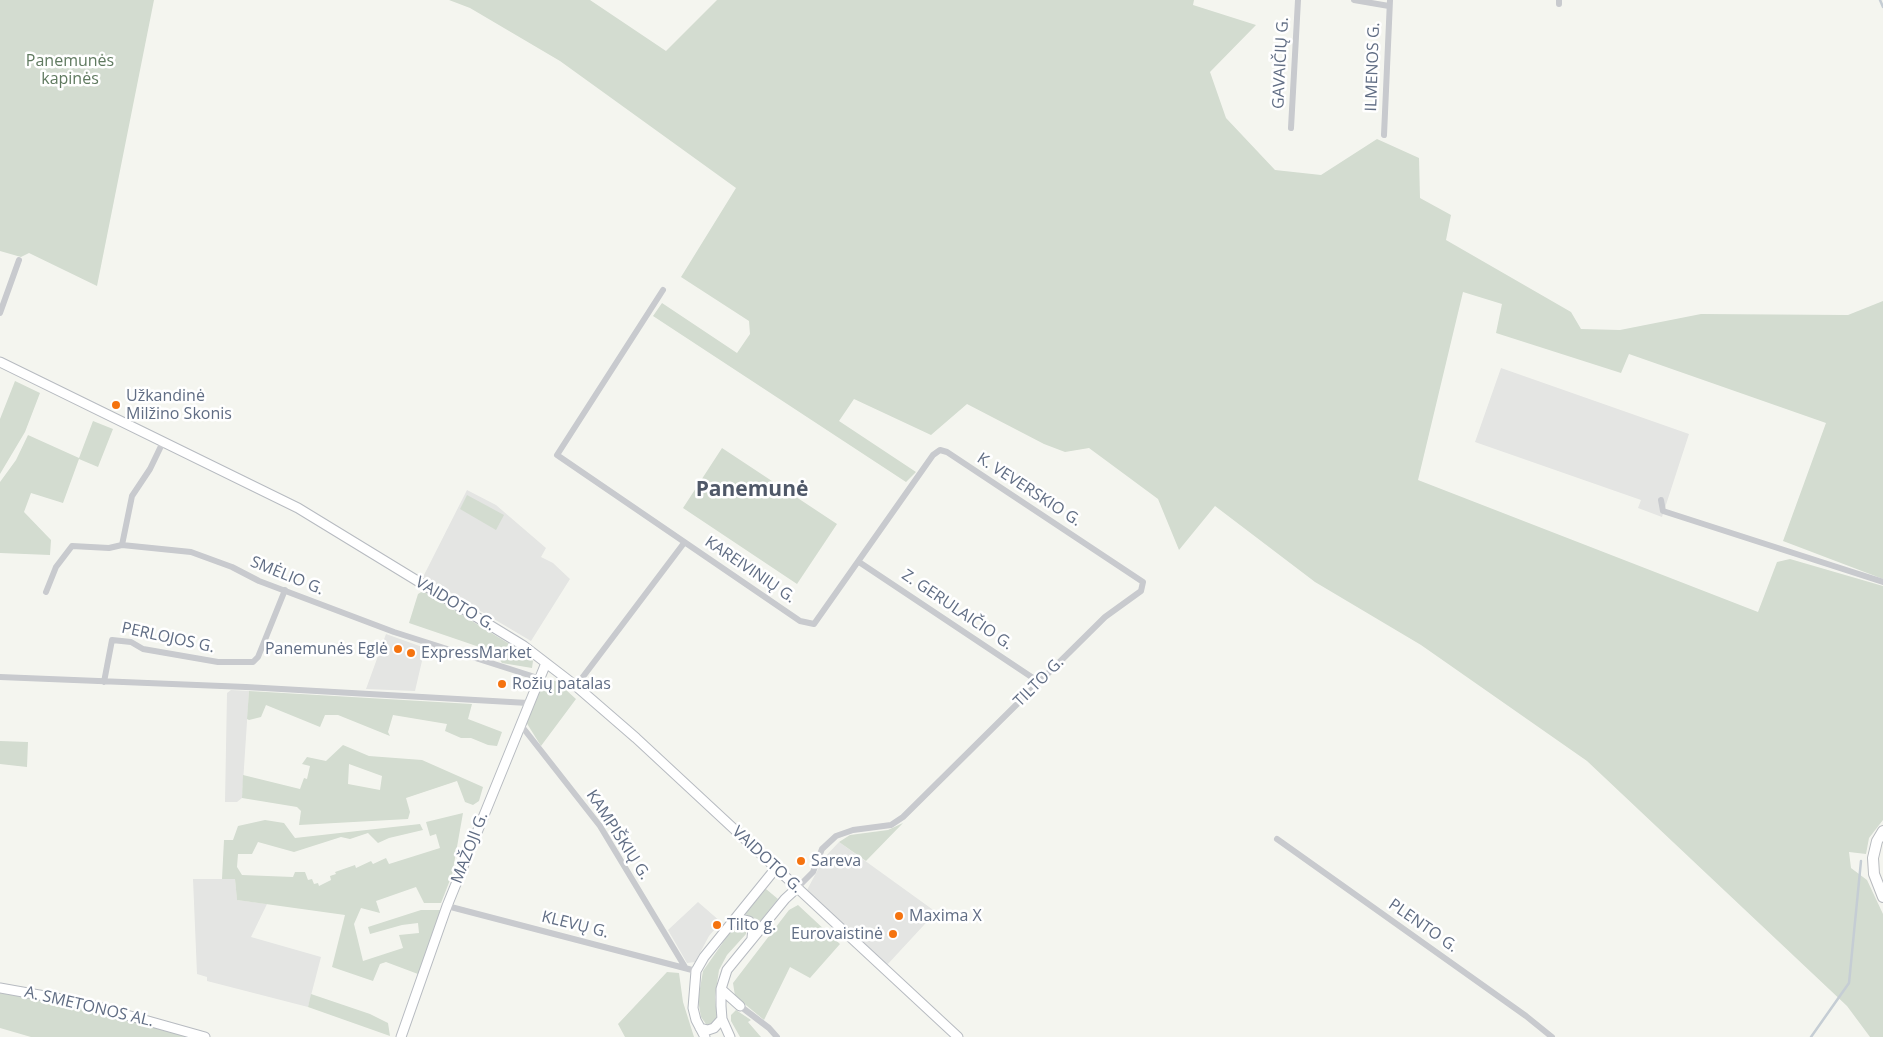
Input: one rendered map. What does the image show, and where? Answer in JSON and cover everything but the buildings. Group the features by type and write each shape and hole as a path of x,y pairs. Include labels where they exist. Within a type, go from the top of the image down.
{"main road":[{"name":"VAIDOTO G.","path":"0,362 298,508 524,646 576,686 636,738 958,1037"},
{"name":"MAŽOJI G.","path":"401,1037 447,906 538,678 546,663"},
{"path":"1883,831 1875,848 1874,867 1883,897"},
{"path":"705,1037 693,1008 696,971 704,957 776,868"},
{"name":"TILTO G.","path":"730,1037 722,1017 721,989 727,970 785,899 798,888"},
{"path":"734,921 741,919 749,921 753,928 752,939"},
{"name":"A. SMETONOS AL.","path":"0,988 84,1003 205,1037"},
{"path":"721,989 740,1006"},
{"path":"700,1028 708,1030 714,1028 727,1009 740,1006"}],"street":[{"name":"GAVAIČIŲ G.","path":"1291,128 1298,0"},
{"path":"1354,0 1389,3"},
{"name":"ILMENOS G.","path":"1384,135 1389,3"},
{"path":"0,313 19,260"},
{"path":"663,290 557,455 684,542"},
{"path":"122,545 132,496 150,469 163,442"},
{"name":"K. VEVERSKIO G.","path":"909,488 933,455 940,450 946,452 1143,582"},
{"name":"KAREIVINIŲ G.","path":"576,686 684,542 800,621 814,624 909,488"},
{"path":"1661,500 1663,511 1883,582"},
{"name":"SMĖLIO G.","path":"46,592 56,567 72,546 110,548 122,545 191,552 394,632 538,678"},
{"name":"Z. GERULAIČIO G.","path":"859,562 1039,682"},
{"name":"TILTO G.","path":"798,888 813,872 818,858 829,842 845,832 883,826 903,817 1105,618 1141,591 1143,582"},
{"name":"PERLOJOS G.","path":"104,682 112,640 131,642 143,649 218,662 253,662 258,656 285,590"},
{"path":"0,677 285,689 528,703"},
{"name":"KAMPIŠKIŲ G.","path":"520,724 600,826 685,967"},
{"name":"PLENTO G.","path":"1277,839 1526,1016 1552,1037"},
{"name":"KLEVŲ G.","path":"447,906 696,971"},
{"path":"740,1006 769,1028 777,1037"}],"shaded area":[{"path":"1501,368 1689,434 1662,517 1638,508 1641,500 1475,442"},
{"path":"467,490 496,505 546,548 541,557 553,563 570,579 531,641 423,577"},
{"path":"386,634 425,648 415,691 366,689"},
{"path":"231,690 249,691 242,798 237,802 225,802 227,693"},
{"path":"839,842 936,912 887,965 807,890 824,858"},
{"path":"193,879 235,879 237,900 267,904 251,937 321,957 308,1007 207,981 207,977 197,974"},
{"path":"698,902 721,922 709,936 695,962 687,963 668,930"}],"green space":[{"name":"Panemunės kapinės","path":"0,0 154,0 97,286 29,253 21,257 0,251"},
{"path":"449,0 590,0 666,51 717,0 1194,0 1193,5 1256,25 1210,72 1226,118 1275,170 1321,175 1377,139 1419,158 1420,198 1451,215 1446,240 1571,312 1581,329 1620,330 1701,314 1848,315 1883,301 1883,579 1783,541 1826,423 1629,354 1621,373 1496,333 1502,304 1463,292 1418,480 1758,612 1777,562 1790,559 1883,586 1883,820 1869,838 1866,854 1849,852 1851,868 1867,880 1883,914 1883,1037 1870,1037 1847,1006 1587,761 1421,645 1315,582 1215,506 1179,550 1158,499 1089,448 1065,452 1044,444 967,404 931,435 854,399 839,421 916,472 906,482 653,316 662,303 737,353 750,334 749,321 681,277 736,188 560,61 470,8"},
{"path":"15,381 40,393 25,432 0,474 0,419"},
{"path":"93,421 113,429 98,467 79,459 63,503 31,493 24,512 51,540 50,555 0,553 0,482 16,460 28,435 79,458"},
{"path":"722,448 837,524 797,584 683,508"},
{"path":"467,495 504,515 496,530 460,509"},
{"path":"423,591 524,653 533,661 532,668 502,663 494,652 409,623 418,594"},
{"path":"549,680 556,681 576,699 541,746 526,722 541,685 544,686"},
{"path":"249,691 472,704 468,719 502,732 497,746 488,745 471,738 461,738 445,731 447,724 393,715 388,732 390,736 338,715 325,715 320,727 266,705 261,717 249,720 247,719"},
{"path":"0,741 28,742 27,767 0,764"},
{"path":"343,745 369,756 422,760 483,787 479,801 473,805 465,802 457,781 406,798 410,812 408,819 299,825 301,811 297,807 242,798 243,775 300,789 304,778 307,779 310,766 302,764 307,757 326,761","holes":["349,764 382,776 380,790 348,784"]},
{"path":"463,813 452,875 441,903 424,903 416,887 376,901 380,913 361,908 354,924 363,961 403,948 399,935 419,933 418,923 402,925 370,934 368,927 421,910 442,910 418,974 386,962 380,964 373,981 332,967 345,915 237,900 235,879 222,879 224,840 233,840 238,826 265,820 284,823 295,838 420,824 423,830 389,838 378,843 368,833 350,839 341,837 294,852 258,842 252,854 238,854 237,867 242,875 293,877 295,872 305,872 308,880 312,879 314,884 318,883 319,886 331,880 330,876 336,874 335,872 355,865 356,868 371,861 373,864 386,858 389,864 440,848 436,834 430,836 426,822"},
{"path":"903,823 866,861 839,842 850,835 888,830"},
{"path":"766,889 778,899 757,925 753,918 745,914"},
{"path":"798,905 840,944 810,978 790,967 764,1020 735,996 733,983 789,910"},
{"path":"742,924 746,926 746,934 727,955 719,970 715,997 717,1019 711,1025 706,1024 701,1017 698,1000 703,971 731,931"},
{"path":"667,972 679,973 683,1002 694,1037 625,1037 618,1024"},
{"path":"0,993 81,1007 189,1037 31,1037 0,1028"},
{"path":"311,994 370,1014 388,1023 390,1036 308,1007"},
{"path":"736,1010 751,1020 748,1022 761,1037 740,1037 731,1021 731,1015"}],"waterway":[{"path":"1880,0 1883,7"},
{"path":"1811,1037 1849,983 1861,861"}],"place":[{"name":"Užkandinė Milžino Skonis","path":"116,405"},
{"name":"Panemunės Eglė","path":"398,649"},
{"name":"ExpressMarket","path":"411,653"},
{"name":"Rožių patalas","path":"502,684"},
{"name":"Sareva","path":"801,861"},
{"name":"Maxima X","path":"899,916"},
{"name":"Tilto g.","path":"717,925"},
{"name":"Eurovaistinė","path":"893,934"}],"district":[{"name":"Panemunė","path":"752,490"}]}
